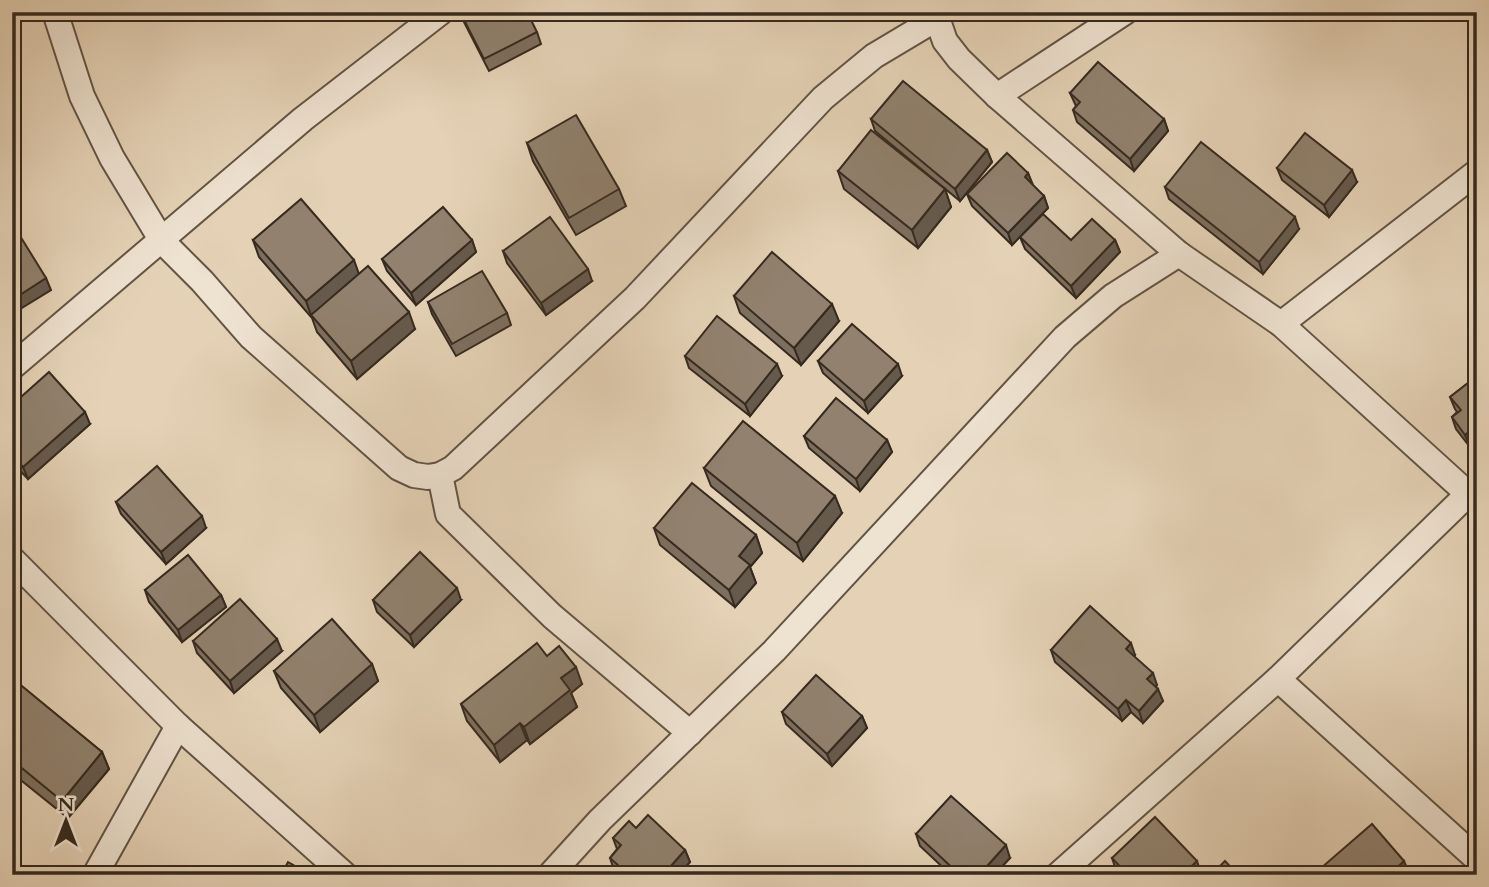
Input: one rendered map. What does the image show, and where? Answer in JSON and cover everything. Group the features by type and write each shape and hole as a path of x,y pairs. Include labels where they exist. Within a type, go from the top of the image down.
{"street":[{"path":"55,12 82,96 112,158 162,241 202,281 251,337 376,449 399,468 414,475 428,477 440,475 453,468 635,298 756,166 823,98 874,56 935,15 945,41 959,59 997,96 1179,254 1281,324 1473,498 1278,679 1058,875"},
{"path":"12,367 303,119 442,12"},
{"path":"997,96 1125,12"},
{"path":"1281,324 1477,172"},
{"path":"550,875 600,820 783,641 1065,337 1113,296 1179,254"},
{"path":"440,475 448,514 552,616 690,733"},
{"path":"12,559 178,726 345,875"},
{"path":"1278,679 1477,859"},
{"path":"95,875 178,726"}],"building":[{"path":"460,12 527,12 537,32 484,59"},
{"path":"1098,62 1164,119 1130,159 1073,110 1080,102 1070,93"},
{"path":"903,81 987,150 955,189 871,119"},
{"path":"576,115 619,189 569,218 527,143"},
{"path":"871,130 945,189 912,230 838,171"},
{"path":"1305,133 1352,170 1324,205 1277,168"},
{"path":"1201,142 1295,217 1259,262 1165,187"},
{"path":"1007,153 1028,173 1025,177 1044,196 1008,233 967,194"},
{"path":"301,199 354,260 306,301 253,240"},
{"path":"443,207 472,240 411,293 382,259"},
{"path":"1043,214 1071,240 1092,219 1115,240 1071,286 1020,237"},
{"path":"550,217 588,269 541,303 503,251"},
{"path":"17,231 46,278 12,300 12,234"},
{"path":"772,252 832,304 794,348 734,296"},
{"path":"368,266 409,312 351,361 311,315"},
{"path":"482,271 507,313 452,344 428,302"},
{"path":"717,316 777,364 745,404 685,356"},
{"path":"852,324 898,364 864,401 818,361"},
{"path":"49,372 85,412 23,467 12,455 12,405"},
{"path":"1477,376 1477,430 1474,427 1465,435 1452,417 1461,410 1450,397"},
{"path":"836,398 887,440 856,479 804,436"},
{"path":"743,421 835,496 797,543 704,468"},
{"path":"157,466 202,516 161,552 116,502"},
{"path":"692,483 756,535 739,556 750,565 729,590 654,528"},
{"path":"420,552 457,588 410,635 373,600"},
{"path":"188,555 221,595 178,630 145,590"},
{"path":"240,599 277,639 230,681 193,641"},
{"path":"1090,606 1131,643 1126,649 1153,673 1147,679 1158,689 1139,711 1126,700 1118,709 1051,650"},
{"path":"332,619 372,664 314,715 274,671"},
{"path":"537,643 547,656 559,646 576,667 561,678 570,690 524,727 520,723 494,745 461,704"},
{"path":"816,675 862,716 827,754 782,712"},
{"path":"12,678 102,752 62,801 12,760"},
{"path":"951,796 1006,845 979,875 960,875 916,834"},
{"path":"648,815 685,850 663,875 629,875 610,858 621,845 613,838 629,821 636,828"},
{"path":"1155,817 1197,861 1182,875 1128,875 1112,858"},
{"path":"1372,824 1404,861 1389,875 1327,875 1321,868"},
{"path":"1225,861 1238,875 1211,875"},
{"path":"288,862 311,875 281,875"}]}
